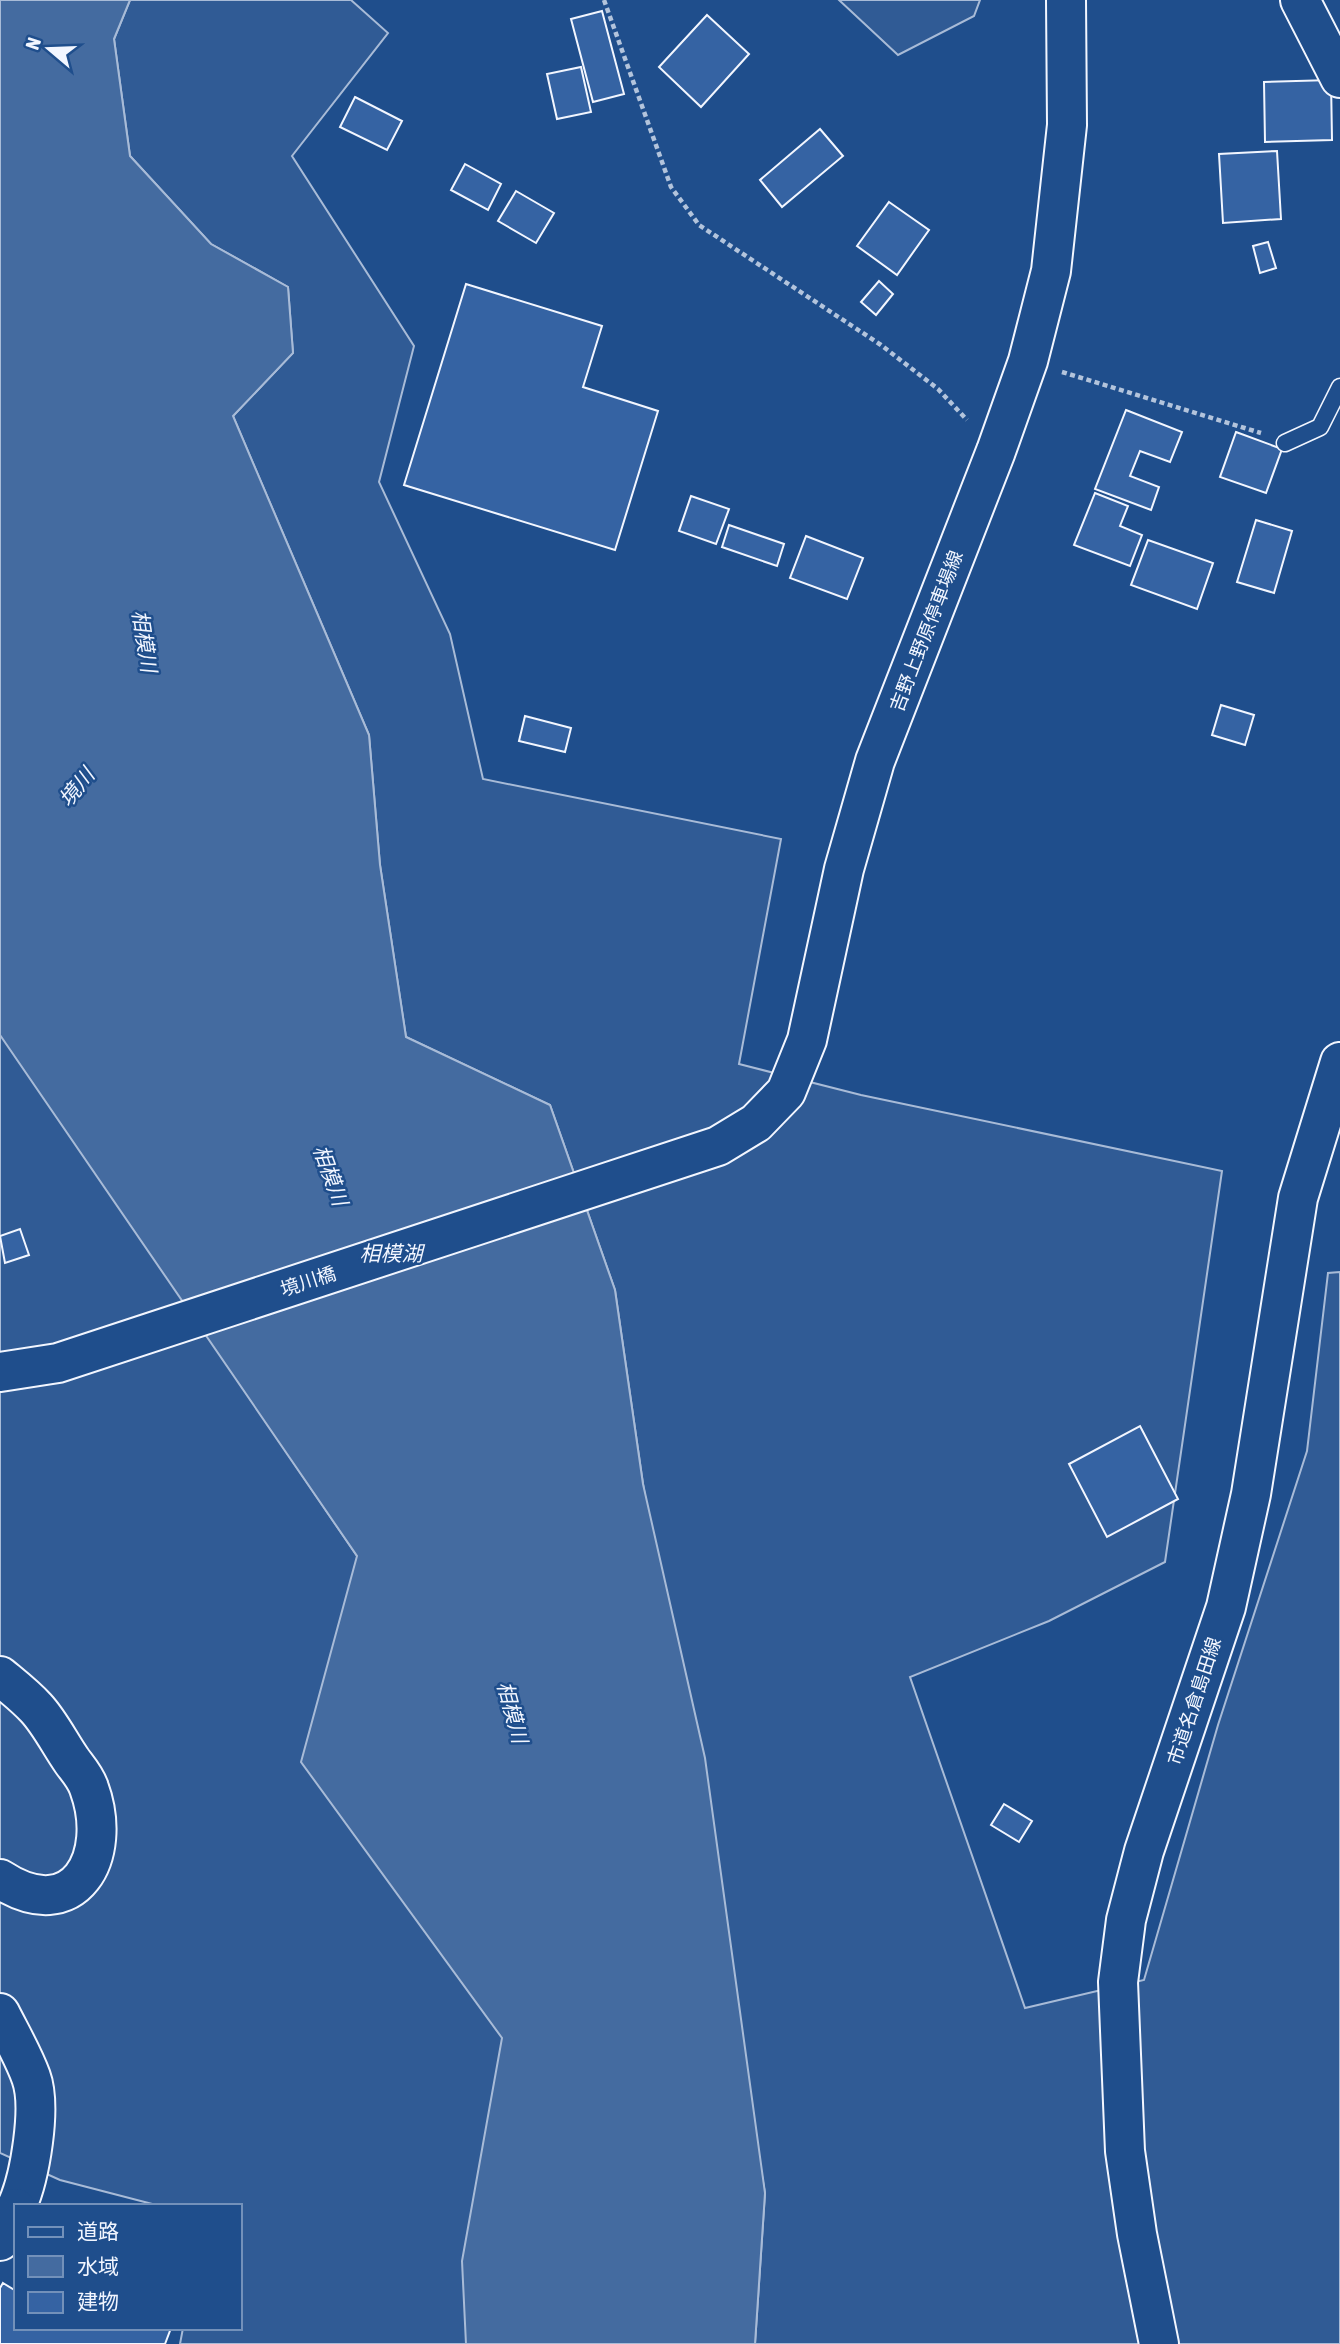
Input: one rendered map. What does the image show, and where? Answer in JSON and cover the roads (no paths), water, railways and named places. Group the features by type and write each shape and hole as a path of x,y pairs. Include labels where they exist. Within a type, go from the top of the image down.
{"main road":[{"name":"吉野上野原停車場線","path":"639,1172 718,1146 756,1123 786,1092 807,1040 844,869 875,761 996,452 1028,361 1051,271 1066,139 1066,0"},
{"path":"1300,0 1340,78"},
{"name":"市道名倉島田線","path":"1159,2344 1137,2234 1125,2151 1118,1982 1126,1920 1144,1851 1226,1607 1251,1494 1298,1198 1340,1062"},
{"name":"境川橋","path":"0,1372 58,1363 639,1172"},
{"path":"0,1676 37,1709 89,1786 99,1827 94,1859 75,1885 48,1898 19,1892 0,1879"},
{"path":"0,2012 33,2079 35,2134 24,2189 17,2204"},
{"path":"0,2241 14,2211"}],"lane":[{"path":"1285,443 1320,427 1340,387"}],"water":[{"name":"相模湖","path":"0,0 130,0 114,39 130,156 211,244 288,287 293,353 233,416 369,735 380,865 406,1037 550,1105 615,1290 643,1484 705,1758 765,2193 755,2344 466,2344 462,2261 502,2038 301,1762 357,1556 0,1035"}],"water label":[{"name":"相模川","path":"145,641"},
{"name":"境川","path":"76,787"},
{"name":"相模川","path":"331,1175"},
{"name":"相模川","path":"513,1712"}]}
